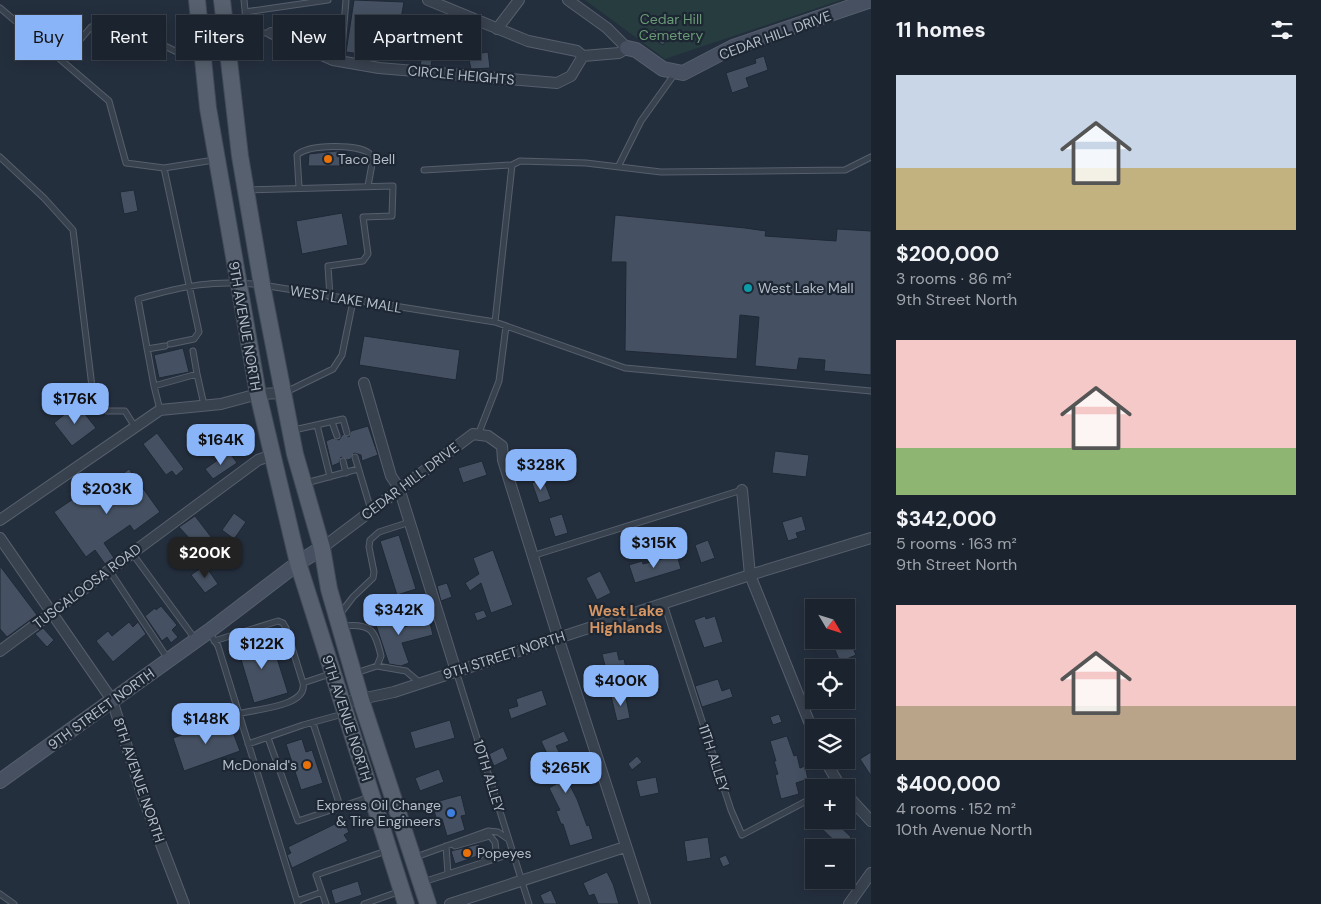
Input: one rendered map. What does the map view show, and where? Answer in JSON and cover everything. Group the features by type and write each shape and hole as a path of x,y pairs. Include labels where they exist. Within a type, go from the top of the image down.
{"main road":[{"name":"9TH AVENUE NORTH","path":"197,0 198,15"},
{"name":"9TH AVENUE NORTH","path":"222,0 224,15"},
{"name":"9TH AVENUE NORTH","path":"203,60 237,282 258,394 272,455 298,563 404,897"},
{"name":"9TH AVENUE NORTH","path":"229,60 246,190 262,285 303,484 322,548 329,589 354,674 428,904"}],"street":[{"path":"428,0 528,41 577,51 583,56 619,53 627,48"},
{"path":"498,29 519,0"},
{"path":"568,0 607,28 627,48 636,50 663,69 676,71"},
{"name":"CEDAR HILL DRIVE","path":"676,71 683,73 733,47 871,0"},
{"name":"CIRCLE HEIGHTS","path":"271,33 341,61 378,68 557,83 571,76 583,56"},
{"path":"364,383 391,476 399,488 456,671"},
{"path":"0,520 160,410 221,404 258,394 283,393"},
{"name":"CEDAR HILL DRIVE","path":"322,548 473,434 478,435"},
{"path":"478,435 488,436 502,446 503,460 532,556 645,904"},
{"name":"TUSCALOOSA ROAD","path":"0,651 258,460 272,455"},
{"path":"742,490 750,575 808,719"},
{"name":"8TH AVENUE NORTH","path":"0,538 112,700 143,797 184,904"},
{"name":"9TH STREET NORTH","path":"343,708 362,700 420,683 750,575 871,538"},
{"name":"9TH STREET NORTH","path":"0,781 196,640 212,636 298,563 322,548"},
{"path":"855,804 871,822"},
{"path":"450,904 625,847"},
{"path":"849,904 871,872"}],"lane":[{"path":"244,0 245,15"},
{"path":"245,12 328,0"},
{"path":"344,15 346,0"},
{"path":"0,8 109,101 126,163 164,168 217,160"},
{"path":"62,61 91,27 115,21 176,52"},
{"path":"263,33 271,33"},
{"path":"618,165 642,121 676,71"},
{"path":"299,187 297,155 302,150 312,147 361,148 369,153 372,164 368,186"},
{"path":"0,157 44,198 73,230 93,395 107,411 125,411 135,427"},
{"path":"424,170 512,165 520,161 618,165 661,172 845,170 871,157"},
{"path":"495,322 512,165"},
{"path":"160,410 147,349 194,339 199,332 164,168"},
{"path":"246,190 299,187 393,186 392,216 363,217 368,254 363,262 328,266 330,297"},
{"name":"WEST LAKE MALL","path":"147,349 138,299 189,285 237,282 495,322 625,368 871,391"},
{"path":"283,393 333,369 342,355 353,301"},
{"path":"478,435 499,381 506,326"},
{"path":"193,351 204,406"},
{"path":"154,386 197,374"},
{"path":"292,431 343,419 347,433"},
{"path":"332,422 337,436"},
{"path":"317,425 330,477"},
{"path":"355,457 371,510"},
{"path":"343,461 346,472"},
{"path":"303,484 358,469"},
{"path":"532,556 742,490"},
{"path":"377,666 382,656 377,638 370,629 360,624 339,622 353,597 373,578 374,572 369,547 370,540 380,532 410,522"},
{"path":"132,552 196,640"},
{"path":"108,570 169,660"},
{"name":"11TH ALLEY","path":"664,604 731,810 742,835 805,802"},
{"path":"238,714 293,701 303,691 303,683 284,623 272,623 212,636 298,902 322,892"},
{"path":"354,674 377,666 406,671 420,683"},
{"name":"10TH ALLEY","path":"456,671 529,904"},
{"path":"303,683 332,673"},
{"path":"248,744 313,723 343,708"},
{"path":"313,723 340,806"},
{"path":"268,738 298,821 372,796"},
{"path":"413,858 488,831 498,832 508,839"},
{"path":"448,845 455,846 490,836 495,842 496,851 481,863"},
{"path":"448,845 448,874"},
{"path":"326,904 316,875 389,850"},
{"path":"421,882 513,853"},
{"path":"0,894 14,904"},
{"path":"364,904 404,897"}],"green space":[{"name":"Cedar Hill Cemetery","path":"585,0 841,0 665,59"}],"building":[{"path":"354,0 404,2 402,15 355,15 355,53 346,52"},
{"path":"655,29 668,38 663,45 650,36"},
{"path":"488,52 490,68 471,69 469,60 481,60 481,53"},
{"path":"764,56 768,70 746,78 749,87 732,93 726,73 756,63 755,59"},
{"path":"421,60 432,60 431,66 420,65"},
{"name":"Taco Bell","path":"337,151 348,152 348,166 308,166 309,154"},
{"path":"134,190 138,211 124,214 120,192"},
{"path":"342,213 348,245 302,254 296,221"},
{"name":"West Lake Mall","path":"615,215 745,228 766,231 765,236 836,241 837,229 871,231 871,375 824,371 825,360 799,358 797,370 755,366 759,317 740,315 737,359 625,351 626,262 611,262"},
{"path":"364,336 460,350 456,380 359,365"},
{"path":"183,348 189,372 159,378 154,355"},
{"path":"77,404 96,428 72,446 54,423"},
{"path":"368,426 378,455 362,461 361,455 354,453 351,459 347,460 341,457 339,463 332,466 326,441 333,438 339,440 343,434 349,437 351,431"},
{"path":"157,433 184,469 176,476 172,471 166,475 143,444"},
{"path":"775,451 809,455 806,477 772,473"},
{"path":"229,452 237,463 213,479 205,469"},
{"path":"482,461 487,475 463,483 458,468"},
{"path":"129,469 160,512 134,531 130,525 104,543 114,558 105,564 95,550 86,557 54,512 73,499 76,504 93,492 95,495"},
{"path":"543,478 551,499 539,503 532,483"},
{"path":"234,513 246,522 234,539 222,530"},
{"path":"562,514 568,533 555,537 549,518"},
{"path":"195,516 215,542 202,552 179,527"},
{"path":"802,516 806,530 796,533 798,538 788,541 782,522"},
{"path":"399,535 416,589 397,595 380,541"},
{"path":"708,540 715,558 701,563 695,545"},
{"path":"493,550 513,605 491,613 481,583 470,591 465,583 479,574 473,558"},
{"path":"677,555 681,569 635,583 629,565 642,561 643,564"},
{"path":"199,556 205,564 199,569 192,561"},
{"path":"205,565 218,584 205,593 191,575"},
{"path":"0,566 37,615 7,637 0,629"},
{"path":"600,571 611,593 597,600 586,578"},
{"path":"447,583 452,597 441,601 437,586"},
{"path":"161,606 177,625 172,630 178,637 171,643 167,637 162,641 145,616"},
{"path":"392,610 398,629 429,619 433,635 402,643 409,663 401,666 389,664 373,616"},
{"path":"484,610 487,617 477,621 474,613"},
{"path":"705,616 706,619 715,616 723,642 704,648 694,620"},
{"path":"129,622 133,627 138,622 146,634 113,662 96,641 108,631 112,636"},
{"path":"43,628 54,640 47,647 35,634"},
{"path":"270,636 288,693 254,703 237,646"},
{"path":"835,649 853,649 856,655 847,659 839,659"},
{"path":"617,651 619,660 624,659 626,668 620,669 623,678 609,681 602,654"},
{"path":"718,679 722,691 730,688 733,697 702,707 695,686"},
{"path":"542,690 547,705 511,719 508,709 518,706 516,699"},
{"path":"625,693 630,718 617,721 611,696"},
{"path":"779,714 782,722 773,725 770,717"},
{"path":"228,719 240,751 184,771 173,738"},
{"path":"450,720 455,738 415,749 410,732"},
{"path":"564,731 569,741 556,746 568,769 563,772 577,799 587,826 589,825 593,839 570,846 563,824 561,824 556,811 560,810 549,788 558,783 548,764 551,762 541,741"},
{"path":"787,736 794,756 797,755 800,768 805,766 808,779 796,783 799,794 781,799 775,775 778,774 774,761 776,761 770,741"},
{"path":"302,739 306,752 312,750 323,783 301,790 286,744"},
{"path":"503,747 508,759 494,766 489,754"},
{"path":"871,752 871,776 860,759"},
{"path":"637,756 642,762 632,770 628,764"},
{"path":"439,769 444,782 420,791 415,778"},
{"path":"656,777 659,793 640,797 636,781"},
{"path":"461,795 466,815 461,816 465,830 447,836 442,819 437,821 432,803"},
{"path":"343,820 349,832 344,835 348,841 292,868 287,855 291,853 288,847"},
{"path":"822,829 843,829 851,837 849,839 833,839"},
{"path":"708,837 711,858 687,862 684,841"},
{"name":"Popeyes","path":"479,844 483,854 455,864 451,851"},
{"path":"726,855 730,864 723,867 719,858"},
{"path":"607,872 619,904 598,904 594,894 589,896 583,883"},
{"path":"358,881 362,895 335,904 331,890"},
{"path":"551,890 557,904 544,904 540,895"}],"place":[{"name":"Taco Bell","path":"328,159"},
{"name":"West Lake Mall","path":"748,288"},
{"name":"McDonald's","path":"307,765"},
{"name":"Express Oil Change & Tire Engineers","path":"451,813"},
{"name":"Popeyes","path":"467,853"}],"district":[{"name":"West Lake Highlands","path":"626,620"}]}
